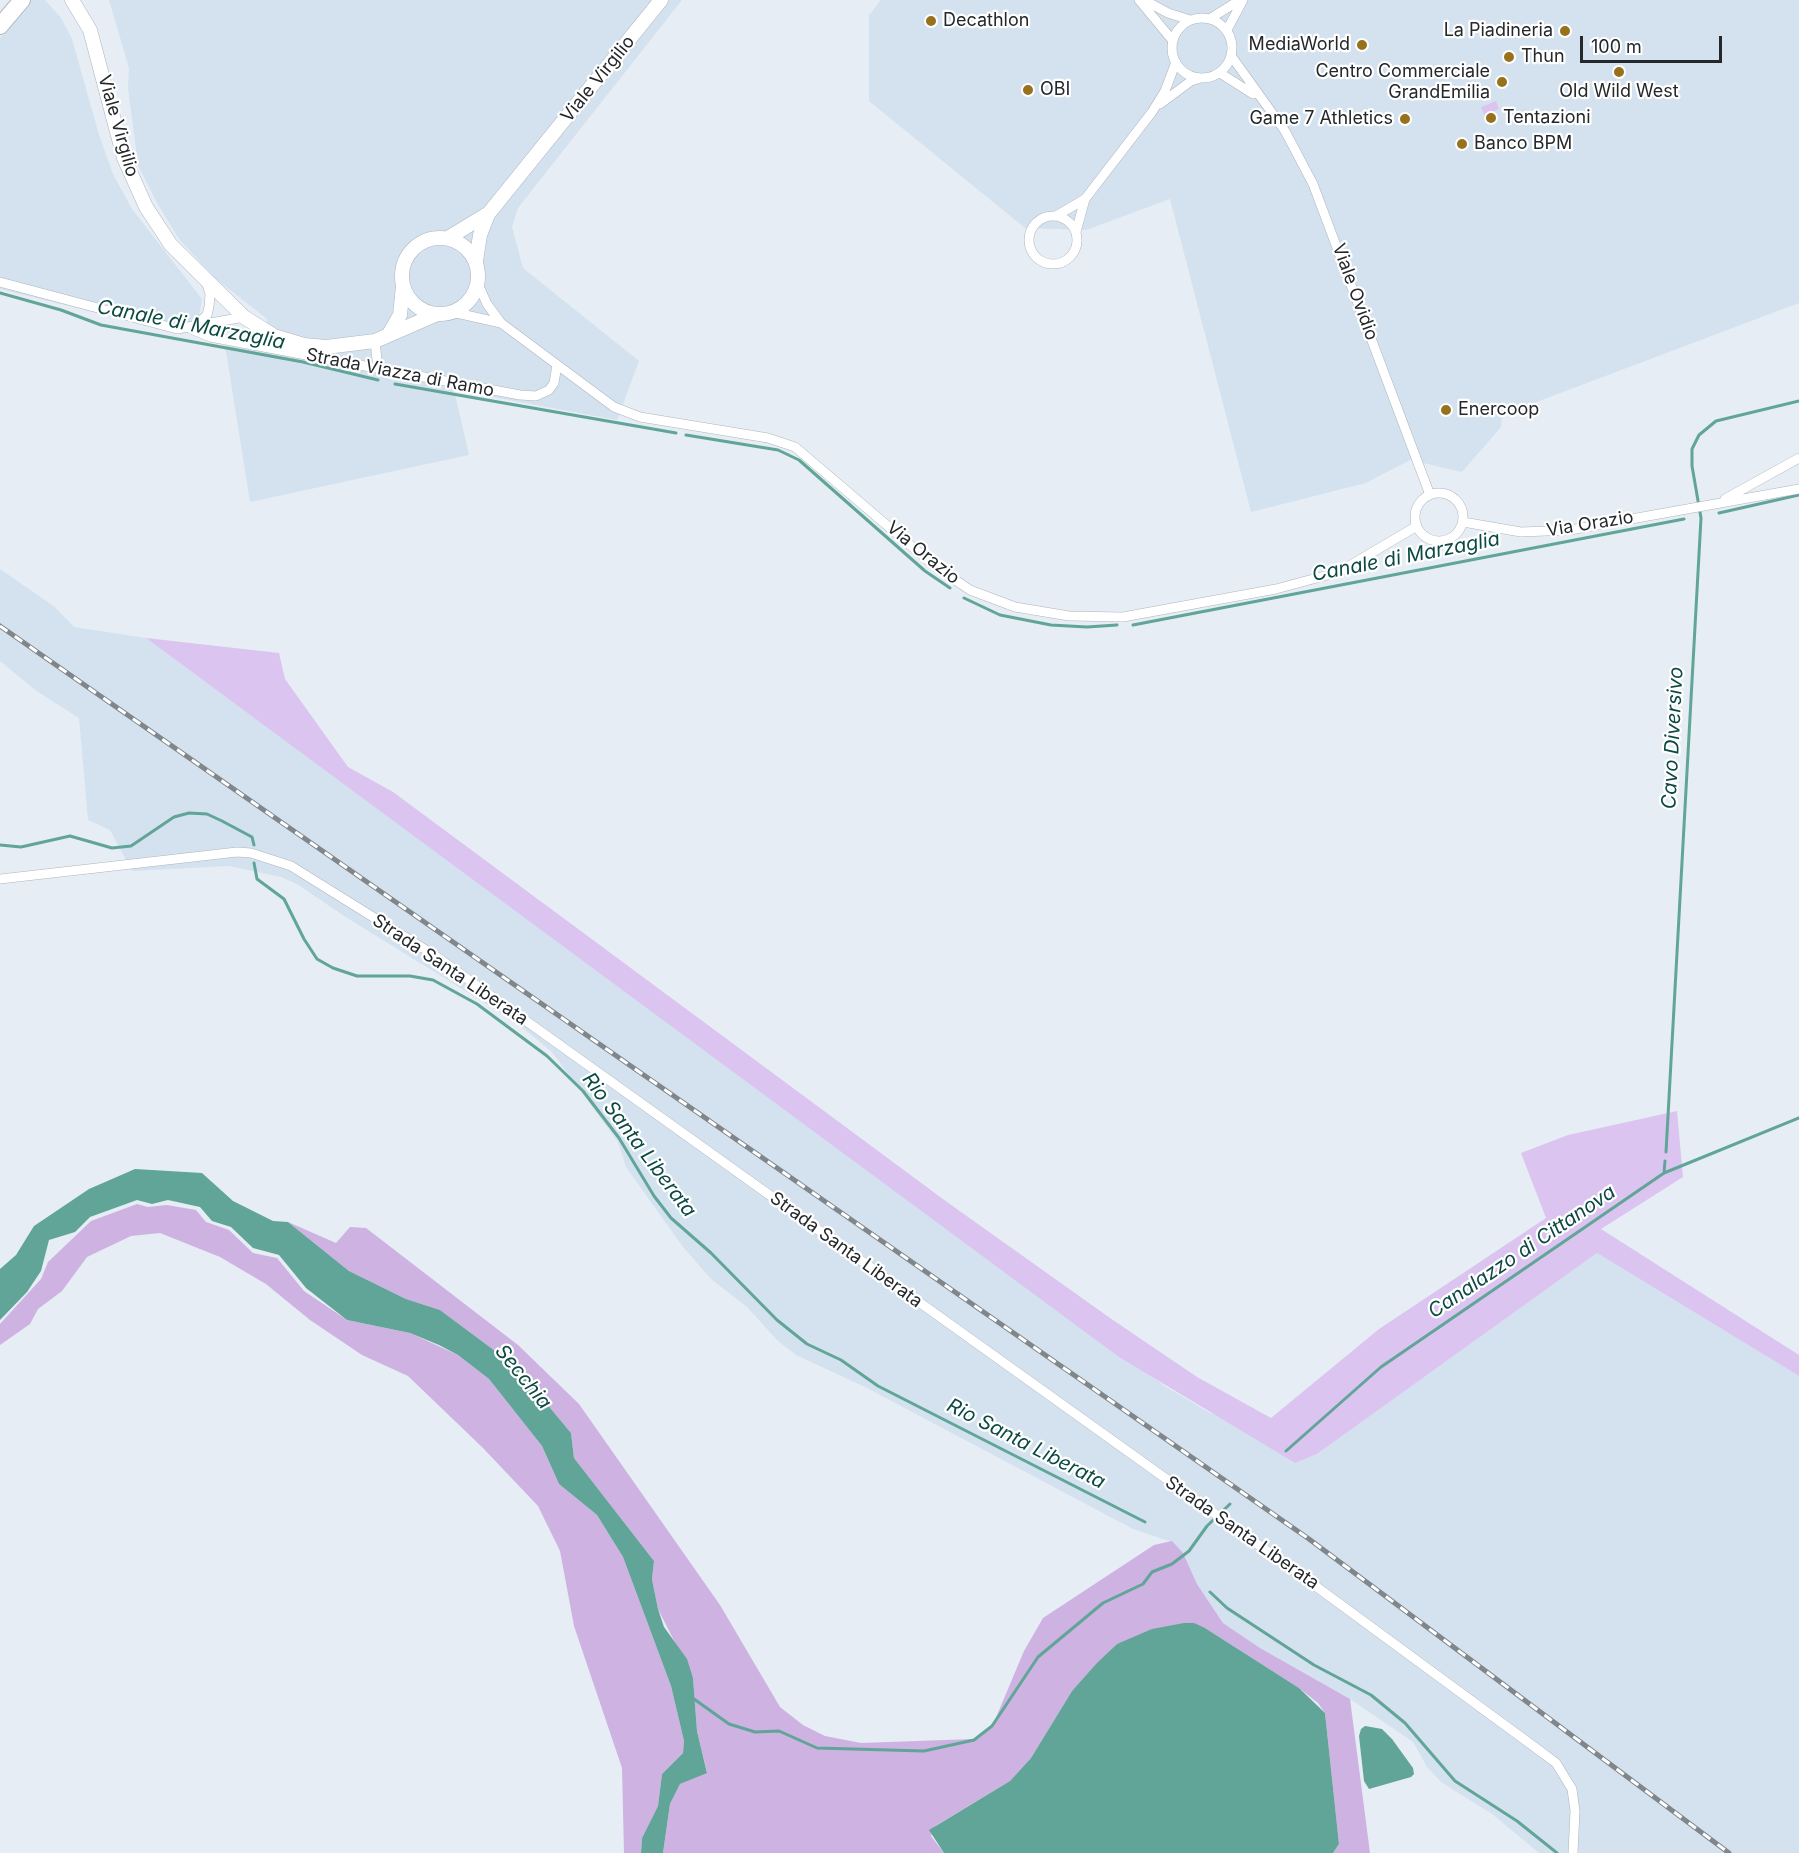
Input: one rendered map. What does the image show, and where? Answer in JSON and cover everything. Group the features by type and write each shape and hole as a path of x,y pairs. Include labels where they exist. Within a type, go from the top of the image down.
{"highway":[{"path":"0,26 22,0"}],"street":[{"name":"Viale Virgilio","path":"72,0 90,30 100,61 120,146 137,189 171,245 244,317 274,336 304,345 339,347 375,341 436,314"},
{"name":"Viale Virgilio","path":"476,261 480,235 489,213 661,0"},
{"path":"1139,0 1173,40"},
{"path":"1144,0 1168,13 1191,20 1211,18 1242,0"},
{"path":"1227,30 1242,0"},
{"path":"1152,112 1181,88 1201,78 1220,73 1232,57 1233,48 1227,30 1211,18"},
{"path":"1085,199 1076,232 1075,250 1067,260 1055,264 1038,259 1030,250 1030,231 1041,218 1056,216 1085,199 1152,112 1165,91 1176,62 1173,40 1176,32 1191,20"},
{"name":"Viale Ovidio","path":"1232,57 1293,144 1325,211 1430,495"},
{"path":"1176,62 1186,74 1201,78"},
{"name":"Viale Ovidio","path":"1220,73 1260,99"},
{"name":"Viale Virgilio","path":"448,238 489,213"},
{"path":"1056,216 1068,221 1076,232"},
{"path":"389,334 400,315 404,266 415,247 427,240 448,238 465,246 476,261 478,284 466,304 452,312 436,314 428,312 412,302 404,286"},
{"path":"191,328 207,315 209,308 210,294 205,279"},
{"name":"Strada Viazza di Ramo","path":"0,282 177,329 191,328 216,320 244,317"},
{"name":"Via Orazio","path":"478,284 487,304 501,323 600,398 626,412 768,438 795,447 936,567 983,596 1024,609 1069,616 1123,617 1276,589 1340,572 1417,526"},
{"name":"Via Orazio","path":"452,312 501,323"},
{"name":"Strada Viazza di Ramo","path":"191,328 210,337 536,396 552,387 557,365"},
{"path":"375,341 378,369"},
{"name":"Via Orazio","path":"1714,503 1737,494 1799,458"},
{"name":"Via Orazio","path":"1462,522 1504,531 1570,530 1799,489"},
{"path":"1444,494 1457,501 1461,507 1462,522 1455,535 1442,541 1427,538 1417,526 1416,512 1419,505 1430,495 1444,494"},
{"name":"Strada Santa Liberata","path":"0,879 237,852 268,857 291,866 434,955 1212,1512 1556,1763 1567,1777 1575,1800 1573,1853"}],"shaded area":[{"path":"31,0 45,0 61,18 72,39 99,135 113,174 132,209 202,299 199,317 183,334 0,289 0,38"},
{"path":"109,0 682,0 518,208 512,227 523,268 639,361 617,420 454,390 469,455 250,502 225,345 263,352 267,319 215,278 179,239 138,165 128,88 129,68"},
{"path":"881,0 1799,0 1799,303 1502,415 1501,427 1462,472 1410,460 1366,483 1251,512 1170,199 1086,230 1025,228 869,101 869,15"},
{"path":"1496,101 1499,109 1484,115 1481,107"},
{"path":"0,569 55,607 74,627 146,638 1166,1387 1210,1413 1222,1417 1295,1463 1317,1454 1597,1253 1799,1376 1799,1853 1539,1853 1492,1814 1441,1782 1427,1767 1413,1742 1350,1699 1260,1648 1223,1623 1197,1584 1183,1553 1172,1542 1133,1529 865,1387 796,1355 778,1341 747,1307 711,1279 683,1247 626,1167 618,1142 552,1052 517,1023 344,916 297,884 281,877 229,866 132,871 110,830 88,820 79,718 35,690 0,661"},
{"path":"146,638 279,653 285,679 348,767 393,792 947,1202 1110,1318 1197,1377 1271,1418 1379,1329 1546,1218 1521,1153 1568,1135 1677,1111 1683,1177 1601,1229 1799,1355 1799,1376 1597,1253 1317,1454 1295,1463 1119,1357"},
{"path":"137,1204 148,1207 167,1205 196,1210 206,1222 229,1230 253,1253 277,1258 304,1291 347,1320 410,1333 458,1355 489,1379 542,1446 559,1484 597,1515 623,1557 671,1686 684,1741 683,1753 662,1774 658,1806 642,1838 641,1853 624,1853 622,1768 574,1626 560,1551 538,1506 483,1448 408,1376 362,1355 310,1320 266,1284 220,1257 160,1233 131,1236 87,1257 62,1291 38,1309 30,1324 0,1345 0,1324 41,1279 48,1262 91,1221"},
{"path":"288,1222 336,1243 350,1227 366,1228 518,1345 579,1404 720,1605 780,1707 803,1725 825,1736 861,1743 973,1739 992,1727 1024,1651 1043,1618 1154,1545 1172,1541 1183,1553 1197,1584 1223,1623 1260,1648 1350,1699 1370,1853 1333,1853 1339,1844 1325,1713 1318,1703 1299,1688 1205,1628 1117,1644 1072,1691 1031,1758 1010,1781 935,1826 931,1836 944,1853 663,1853 670,1804 680,1784 707,1772 697,1731 693,1678 658,1609 652,1579 654,1561 574,1458 571,1433 541,1397 526,1374 440,1310 406,1299 349,1271"}],"water":[{"name":"Secchia","path":"135,1169 202,1173 233,1201 273,1221 288,1222 349,1271 406,1299 440,1310 526,1374 541,1397 571,1433 574,1458 654,1561 652,1579 664,1627 687,1659 693,1678 697,1731 707,1773 680,1784 670,1804 663,1853 641,1853 642,1838 658,1806 662,1774 683,1753 684,1741 671,1686 623,1557 597,1515 559,1484 542,1446 489,1379 458,1355 439,1345 410,1333 347,1320 306,1288 279,1255 253,1248 231,1227 212,1221 200,1207 168,1200 152,1204 137,1200 90,1217 75,1232 49,1240 41,1271 27,1292 0,1320 0,1269 16,1255 34,1226 89,1189"},
{"path":"1194,1623 1205,1628 1299,1688 1325,1713 1339,1844 1333,1853 944,1853 929,1830 1010,1781 1031,1758 1072,1691 1097,1663 1117,1644 1152,1629"},
{"path":"1365,1726 1382,1729 1392,1739 1413,1768 1414,1774 1411,1777 1369,1789 1364,1781 1359,1736 1361,1729"}],"waterway":[{"name":"Canale di Marzaglia","path":"0,293 61,310 101,325 303,362 378,380"},
{"name":"Canale di Marzaglia","path":"395,384 676,433"},
{"name":"Cavo Diversivo","path":"1666,1152 1701,518 1692,466 1692,449 1699,435 1716,421 1799,401"},
{"name":"Canale di Marzaglia","path":"686,435 778,450 799,460 925,571 950,588"},
{"name":"Canale di Marzaglia","path":"1719,513 1799,495"},
{"name":"Canale di Marzaglia","path":"1133,625 1684,519"},
{"name":"Canale di Marzaglia","path":"964,598 1000,615 1051,625 1087,627 1117,625"},
{"name":"Rio Santa Liberata","path":"0,845 21,847 70,836 112,848 131,846 174,817 189,813 207,814 222,821 252,837 254,845"},
{"name":"Rio Santa Liberata","path":"254,863 257,879 284,899 317,959 333,968 357,976 410,976 433,980 477,1004 547,1056 583,1091 619,1138 654,1196 671,1218 711,1253 777,1320 807,1344 841,1360 878,1386 1145,1522"},
{"name":"Canalazzo di Cittanova","path":"1286,1451 1381,1367 1664,1173 1799,1118"},
{"path":"1664,1173 1665,1161"},
{"name":"Canalazzo di Cittanova","path":"694,1699 729,1724 755,1732 779,1731 817,1748 924,1751 974,1740 992,1726 1038,1657 1103,1603 1143,1584 1152,1572 1172,1564 1189,1551 1207,1526 1230,1504"},
{"name":"Rio Santa Liberata","path":"1210,1592 1227,1608 1314,1665 1371,1695 1405,1723 1455,1781 1517,1821 1557,1853"}],"railway":[{"path":"0,626 1309,1539 1729,1853"}],"place":[{"name":"Decathlon","path":"931,21"},
{"name":"La Piadineria","path":"1565,31"},
{"name":"MediaWorld","path":"1362,45"},
{"name":"Thun","path":"1509,57"},
{"name":"Old Wild West","path":"1619,72"},
{"name":"Centro Commerciale GrandEmilia","path":"1502,82"},
{"name":"OBI","path":"1028,90"},
{"name":"Tentazioni","path":"1491,118"},
{"name":"Game 7 Athletics","path":"1405,119"},
{"name":"Banco BPM","path":"1462,144"},
{"name":"Enercoop","path":"1446,410"}]}
